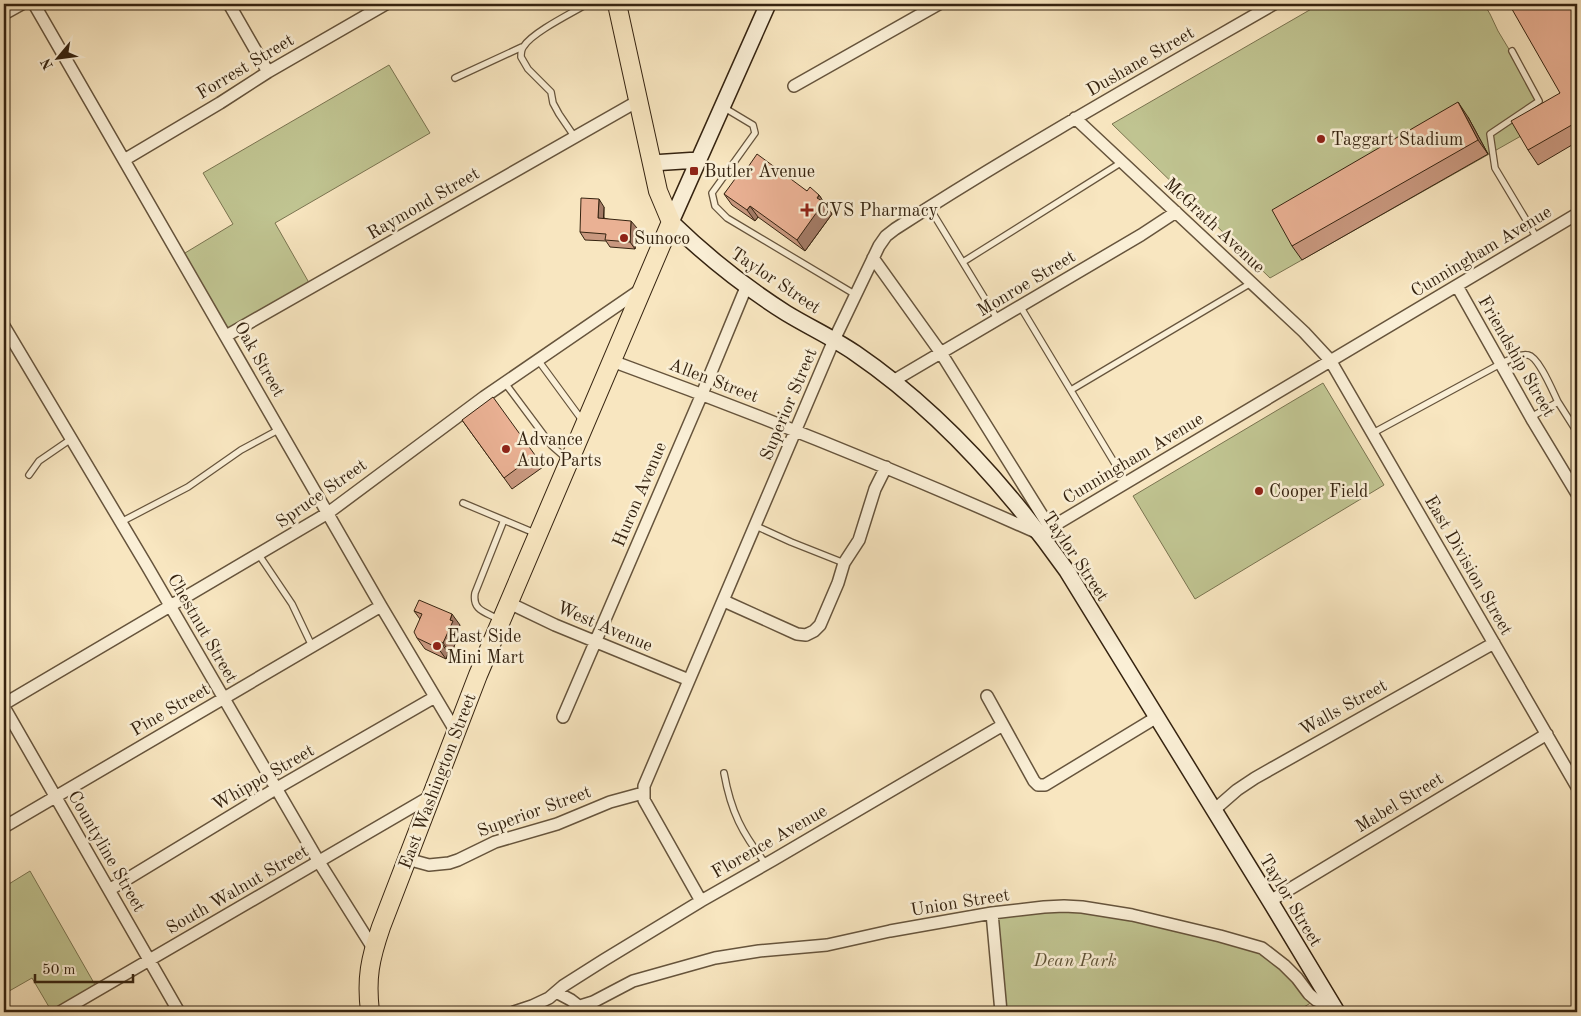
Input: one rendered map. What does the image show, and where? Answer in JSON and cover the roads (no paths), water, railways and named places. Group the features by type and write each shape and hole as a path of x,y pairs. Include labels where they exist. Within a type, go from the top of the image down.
{"main road":[{"path":"617,4 658,191 671,222"},
{"name":"East Washington Street","path":"370,1012 368,989 369,968 373,948 456,732 671,222 768,4"},
{"path":"652,163 698,160"},
{"name":"Taylor Street","path":"671,222 695,245 747,285 787,313 854,352 893,381 960,440 1045,531 1067,571 1270,900 1334,1008"}],"street":[{"path":"4,14 22,4"},
{"name":"Oak Street","path":"34,4 381,606 456,732"},
{"path":"229,4 268,72"},
{"name":"Forrest Street","path":"124,160 268,72 386,4"},
{"path":"913,4 919,15"},
{"path":"794,86 939,4"},
{"name":"Dushane Street","path":"1075,118 1274,4"},
{"name":"Raymond Street","path":"226,336 638,101"},
{"name":"McGrath Avenue","path":"1075,118 1304,332 1330,360"},
{"name":"Superior Street","path":"407,858 424,864 438,865 458,860 495,842 557,824 610,802 643,794 644,786 688,680 724,601 834,340 879,246 886,236 895,229 1075,118"},
{"name":"Monroe Street","path":"893,381 1141,235 1176,212"},
{"name":"Cunningham Avenue","path":"1045,531 1577,214"},
{"name":"Taylor Street","path":"873,258 941,353 1045,531"},
{"name":"Huron Avenue","path":"563,717 747,285"},
{"name":"Friendship Street","path":"1457,286 1502,363 1531,418 1577,494"},
{"name":"Spruce Street","path":"4,709 169,606 328,513 505,383 644,287"},
{"name":"Chestnut Street","path":"4,326 319,862 373,948"},
{"name":"East Division Street","path":"1330,360 1577,786"},
{"name":"Allen Street","path":"612,361 796,430 886,467"},
{"path":"724,601 797,634 806,635 814,632 820,625 838,583 844,563 859,540 875,489 886,467 1045,531"},
{"name":"West Avenue","path":"509,603 555,625 688,680"},
{"name":"Pine Street","path":"4,827 381,606"},
{"name":"Walls Street","path":"1214,810 1237,790 1255,778 1494,643"},
{"path":"987,696 1038,785 1045,785 1157,717"},
{"name":"Whippo Street","path":"109,890 277,788 436,697"},
{"name":"Countyline Street","path":"4,709 179,1012"},
{"name":"Florence Avenue","path":"556,992 701,900 766,864 1002,725"},
{"name":"Mabel Street","path":"1270,900 1547,734"},
{"path":"643,794 644,800 701,900"},
{"name":"South Walnut Street","path":"60,1012 431,796"},
{"name":"Union Street","path":"583,1009 633,980 715,958 759,951 827,945 890,931 992,913 1044,907 1082,907 1126,914 1262,948 1284,965 1316,1000 1334,1008"},
{"path":"992,913 1002,1012"},
{"path":"514,1012 532,1006 556,992 583,1009"}],"lane":[{"path":"455,78 522,47 528,40 587,4"},
{"path":"522,47 521,57 528,69 551,92 558,114 574,136"},
{"path":"1512,51 1538,101 1490,134 1495,168 1537,238"},
{"path":"723,106 753,125 755,133 712,193 715,206 727,218 856,295"},
{"path":"963,262 1122,162"},
{"path":"929,207 998,320"},
{"path":"1070,390 1251,283"},
{"path":"1020,306 1126,483"},
{"path":"1372,433 1502,363 1524,355 1532,357 1539,364 1558,402 1577,432"},
{"path":"538,360 585,423"},
{"path":"505,383 552,446 570,462"},
{"path":"1531,418 1558,402"},
{"path":"120,522 188,487 241,450 280,429"},
{"path":"29,476 39,461 71,439"},
{"path":"463,503 539,534"},
{"path":"502,621 478,608 474,601 475,593 504,520"},
{"path":"756,526 844,563"},
{"path":"259,555 292,604 312,646"},
{"path":"724,774 728,797 740,826 766,864"}],"place":[{"name":"Taggart Stadium","path":"1321,139"},
{"name":"Butler Avenue","path":"694,171"},
{"name":"CVS Pharmacy","path":"807,210"},
{"name":"Sunoco","path":"624,238"},
{"name":"Advance Auto Parts","path":"506,449"},
{"name":"Cooper Field","path":"1259,491"},
{"name":"East Side Mini Mart","path":"437,646"}],"park label":[{"name":"Dean Park","path":"1075,960"}]}
